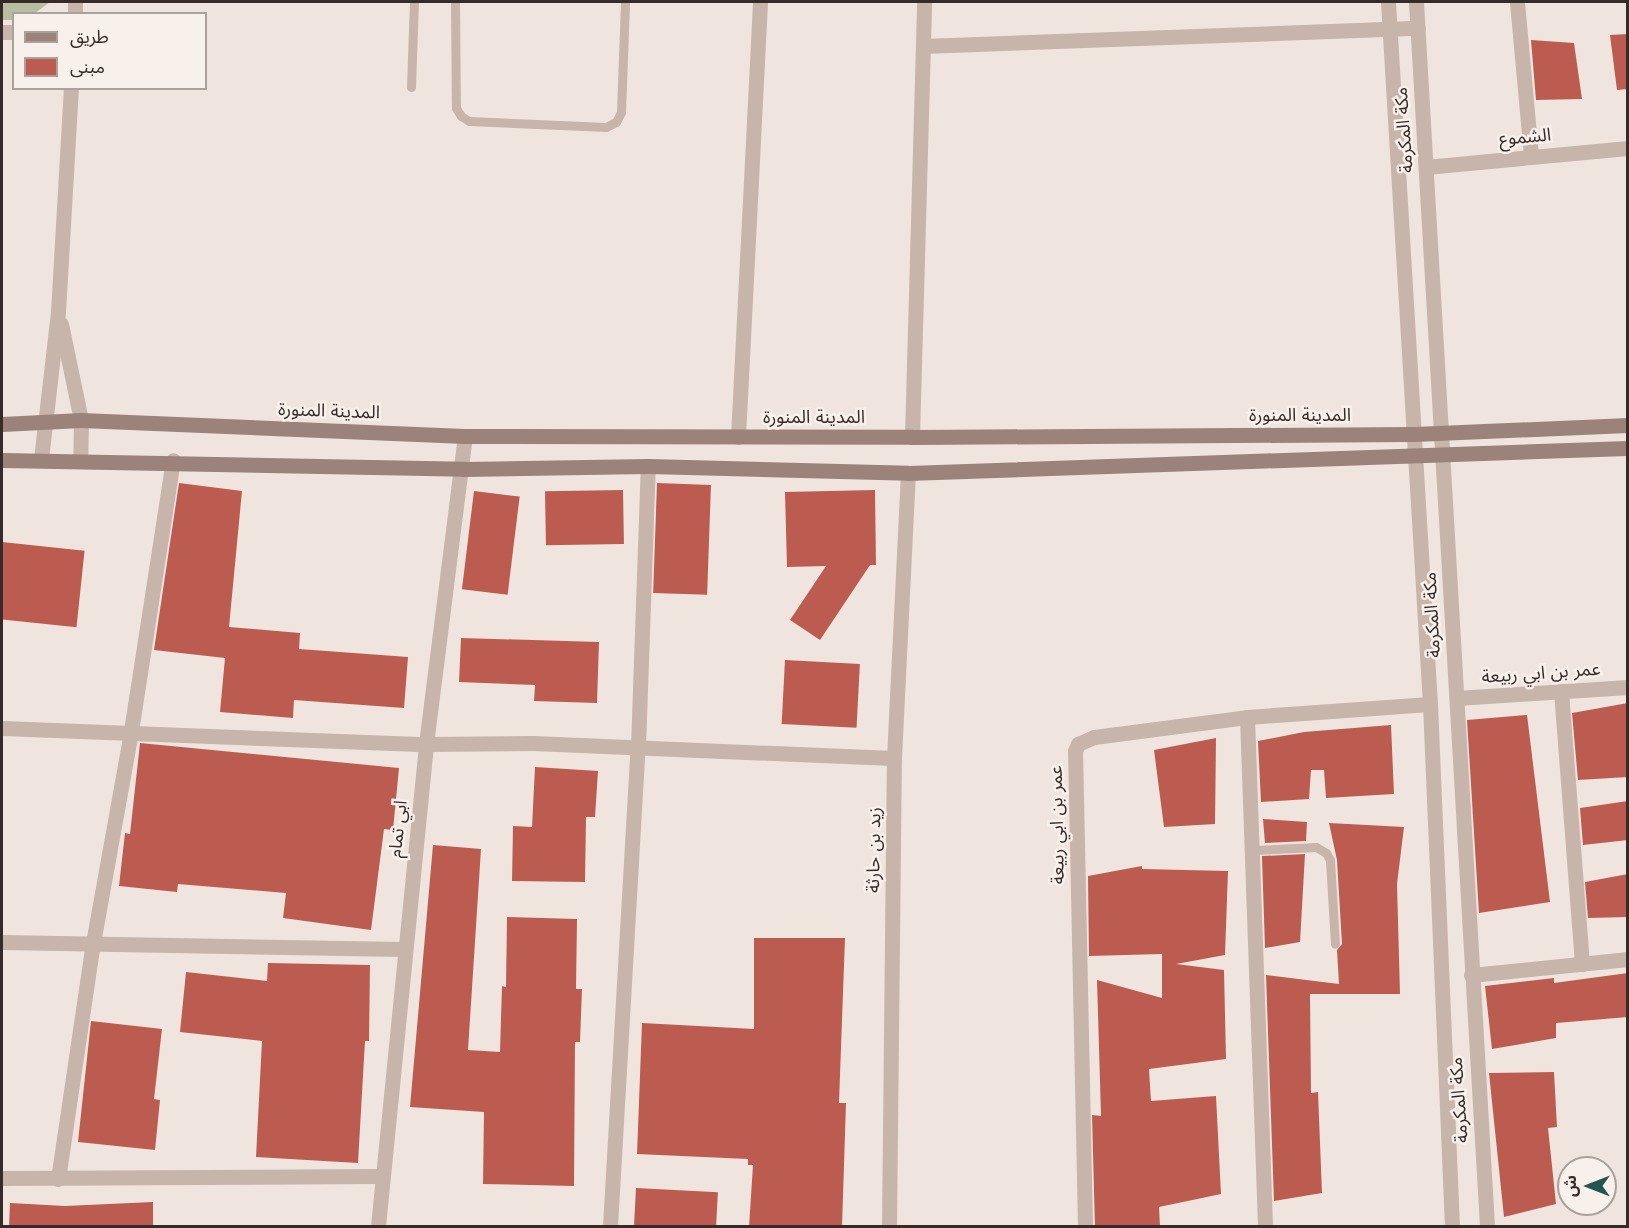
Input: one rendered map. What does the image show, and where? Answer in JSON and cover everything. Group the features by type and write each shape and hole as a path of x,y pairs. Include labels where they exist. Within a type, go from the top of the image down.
{"main road":[{"name":"المدينة المنورة","path":"2,424 81,420 465,436 738,437 1413,434 1628,425"},
{"path":"2,460 173,460 464,469 648,466 908,473 1628,448"}],"street":[{"path":"738,437 760,2"},
{"path":"912,437 924,2"},
{"name":"مكة المكرمة","path":"1388,2 1413,457 1430,704 1452,1227"},
{"name":"مكة المكرمة","path":"1416,2 1487,1227"},
{"path":"1517,2 1531,156"},
{"path":"923,46 1418,28"},
{"path":"41,459 43,421 58,312 71,90"},
{"name":"الشموع","path":"1426,167 1628,148"},
{"path":"58,312 81,420 80,459"},
{"name":"ابي تمام","path":"378,1227 426,744 464,469 465,436"},
{"path":"58,1179 93,943 131,731 173,460"},
{"path":"610,1227 638,747 648,466"},
{"name":"زيد بن حارثة","path":"889,1227 894,758 908,473"},
{"name":"عمر بن ابي ربيعة","path":"1457,698 1628,687"},
{"path":"1561,691 1582,964"},
{"name":"عمر بن ابي ربيعة","path":"1085,1227 1074,751 1083,740 1094,737 1247,717 1430,704"},
{"path":"1247,717 1254,850 1265,1227"},
{"path":"2,728 131,731 426,744 638,747 894,758"},
{"path":"2,942 404,949"},
{"path":"1471,975 1628,959"},
{"path":"2,1178 382,1176"}],"lane":[{"path":"411,87 414,2"},
{"path":"455,2 456,108 461,116 470,121 606,127 616,122 621,112 625,2"},
{"path":"1254,850 1316,847 1326,853 1330,860 1335,944"}],"green space":[{"path":"2,2 50,2 36,12 12,12 12,20 2,20"}],"building":[{"path":"1628,34 1628,89 1617,90 1610,35"},
{"path":"1531,40 1574,43 1582,99 1536,100"},
{"path":"179,483 242,491 229,627 300,633 299,649 408,657 404,708 294,700 293,718 220,712 225,658 154,650"},
{"path":"657,483 711,485 707,595 653,593"},
{"path":"623,490 624,544 546,545 545,491"},
{"path":"875,490 876,565 870,565 820,640 790,620 826,566 787,567 785,492"},
{"path":"474,491 520,497 508,595 462,589"},
{"path":"2,542 85,551 76,627 2,619"},
{"path":"461,638 599,642 597,703 534,701 535,685 459,682"},
{"path":"785,660 860,664 857,728 782,724"},
{"path":"1628,703 1628,777 1578,780 1572,713"},
{"path":"1527,715 1550,902 1479,913 1467,720"},
{"path":"1391,725 1394,794 1326,798 1324,770 1311,770 1309,799 1261,802 1258,741 1304,732"},
{"path":"1216,738 1215,824 1164,827 1154,750"},
{"path":"140,743 399,768 393,830 384,829 371,930 283,918 286,893 178,884 177,892 119,886 125,833 130,834"},
{"path":"535,767 598,771 595,817 586,817 585,882 512,881 513,826 532,827"},
{"path":"1628,801 1628,840 1583,845 1580,808"},
{"path":"1263,819 1307,822 1306,841 1265,843"},
{"path":"1329,823 1404,827 1397,884 1400,994 1310,994 1311,1093 1318,1092 1322,1193 1274,1201 1266,975 1339,984 1337,950 1342,944 1337,860"},
{"path":"433,845 481,849 468,1050 500,1052 502,986 506,987 507,917 577,919 576,989 582,989 580,1042 575,1042 574,1186 483,1184 484,1112 410,1107"},
{"path":"1305,854 1300,942 1265,948 1262,856"},
{"path":"1142,866 1142,869 1228,871 1225,955 1176,964 1224,970 1226,1059 1149,1069 1151,1101 1216,1096 1221,1194 1159,1207 1160,1227 1095,1227 1092,1115 1101,1116 1097,980 1162,998 1162,954 1089,956 1088,876"},
{"path":"1628,874 1628,917 1588,918 1585,882"},
{"path":"754,938 845,938 839,1103 846,1103 842,1227 749,1227 753,1165 748,1165 748,1159 637,1154 642,1023 754,1029"},
{"path":"268,963 370,965 369,1041 365,1041 358,1163 256,1157 262,1041 180,1032 186,972 267,981"},
{"path":"1628,973 1628,1017 1556,1023 1556,1038 1492,1049 1485,986 1554,978 1554,983"},
{"path":"91,1021 162,1029 154,1099 160,1100 155,1150 78,1142"},
{"path":"1554,1072 1557,1127 1548,1128 1556,1204 1504,1217 1489,1073"},
{"path":"636,1188 718,1192 716,1226 634,1226"},
{"path":"153,1202 153,1227 9,1227 10,1203 65,1206"}]}
